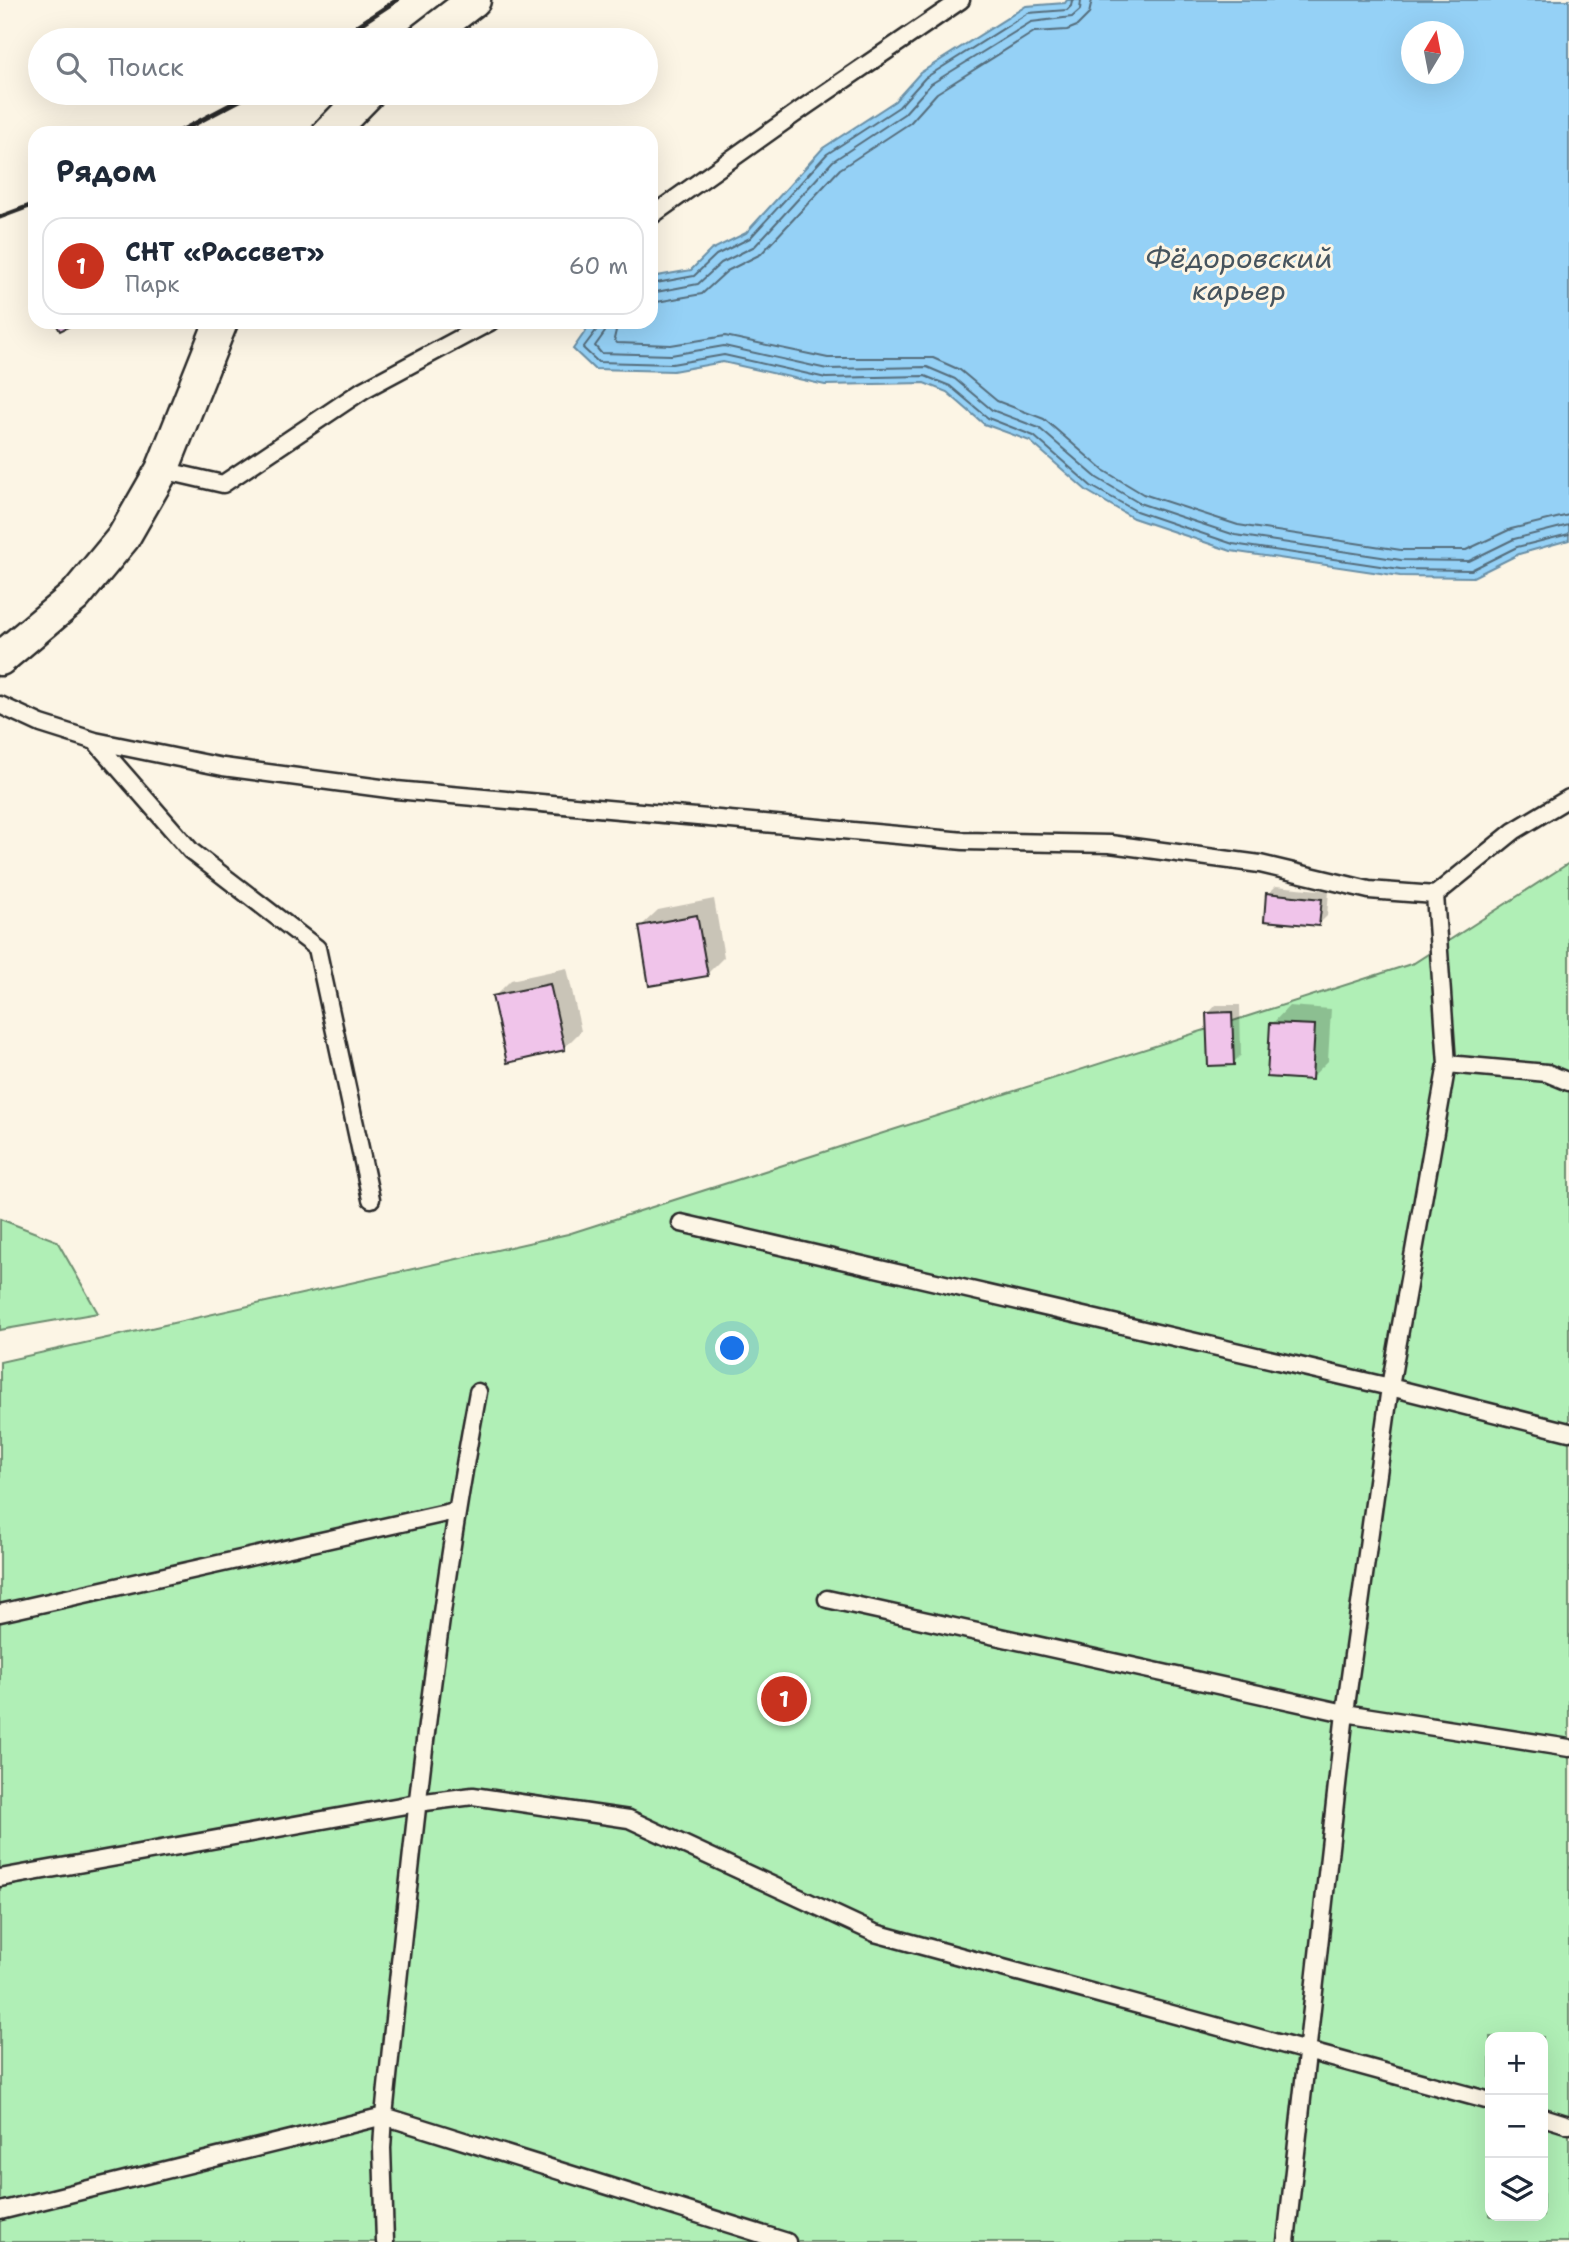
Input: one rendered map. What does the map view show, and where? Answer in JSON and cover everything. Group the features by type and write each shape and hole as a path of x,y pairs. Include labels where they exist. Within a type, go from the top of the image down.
{"street":[{"path":"438,28 474,0"},
{"path":"336,126 356,105"},
{"path":"0,659 75,596 123,538 162,470 218,329"}],"lane":[{"path":"658,211 961,0"},
{"path":"162,470 223,484 363,390 477,329"},
{"path":"0,705 41,724 95,741 223,767 410,791 964,841 1110,844 1260,864 1369,890 1435,895 1514,831 1569,798"},
{"path":"95,741 191,851 317,948 371,1199"},
{"path":"1286,2242 1345,1713 1390,1387 1447,1064 1435,895"},
{"path":"1447,1064 1547,1073 1569,1082"},
{"path":"681,1223 1390,1387 1569,1432"},
{"path":"385,2242 382,2148 384,2116 417,1803 456,1511 478,1392"},
{"path":"0,1613 456,1511"},
{"path":"827,1599 1345,1713 1569,1748"},
{"path":"0,1878 417,1803 473,1796 629,1819 875,1933 1485,2100"},
{"path":"0,2211 384,2116 787,2242"},
{"path":"1548,2119 1569,2125"}],"green space":[{"path":"1569,863 1569,2242 0,2242 0,1362 568,1234 1414,963"},
{"path":"0,1219 57,1241 98,1313 0,1330"}],"water":[{"name":"Фёдоровский карьер","path":"1067,0 1569,0 1569,540 1519,554 1473,577 1400,576 1231,551 1133,518 1087,491 1030,441 984,424 947,392 924,383 825,385 723,362 673,371 594,369 573,349 587,329 658,329 658,276 691,270 711,250 746,233 823,148 895,101 920,73 1026,6 1065,3"}],"building":[{"path":"1266,893 1322,899 1319,926 1264,921"},
{"path":"697,915 708,976 649,986 639,926"},
{"path":"550,984 565,1050 507,1063 492,996"},
{"path":"1232,1012 1234,1065 1208,1066 1206,1013"},
{"path":"1270,1023 1315,1025 1312,1080 1267,1077"}],"railway":[{"path":"354,28 397,0"},
{"path":"190,126 230,105"},
{"path":"0,217 28,207"}],"place":[{"name":"СНТ «Рассвет»","path":"784,1699"}]}
